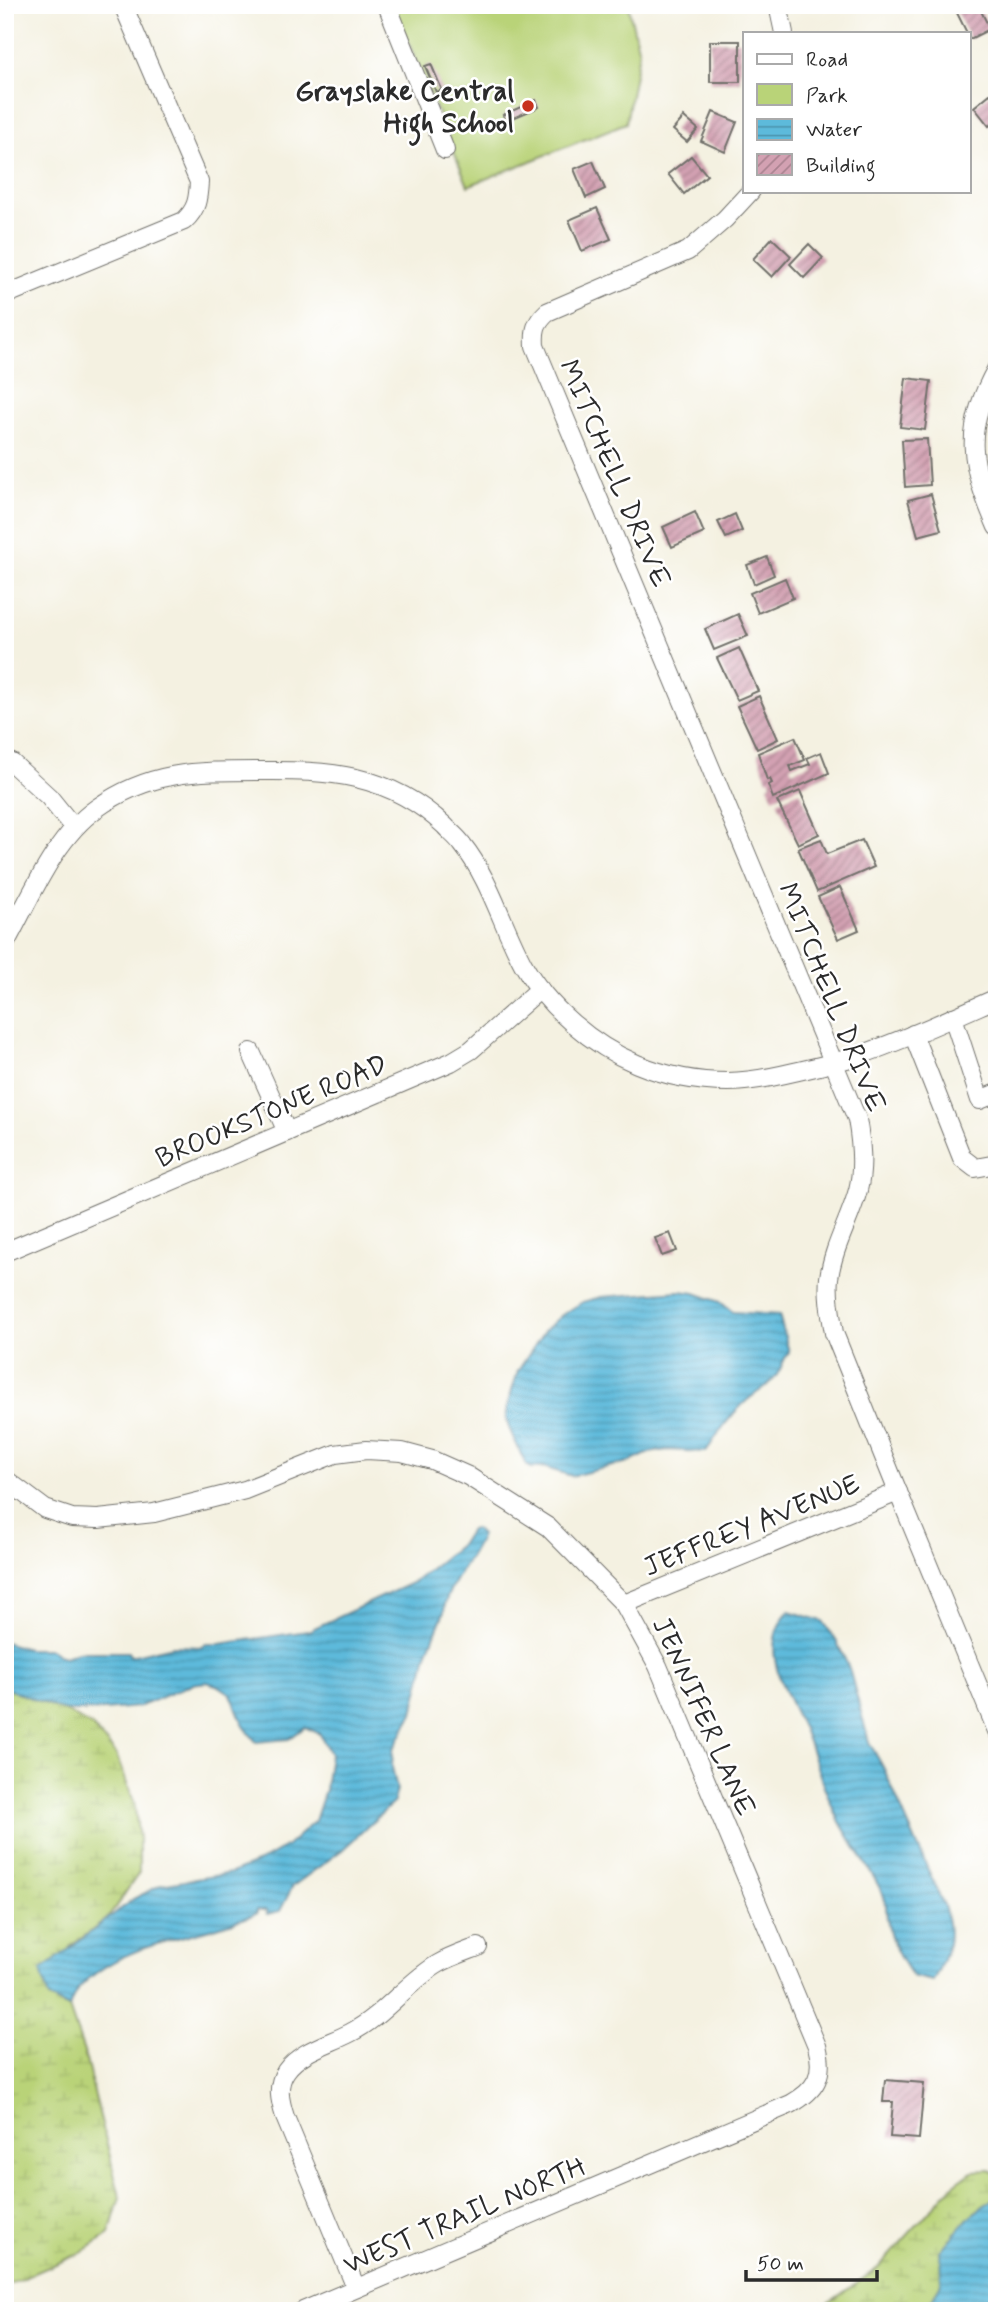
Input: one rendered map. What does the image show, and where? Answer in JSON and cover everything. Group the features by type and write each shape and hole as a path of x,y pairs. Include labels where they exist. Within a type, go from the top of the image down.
{"street":[{"path":"5,295 184,221 194,212 199,182 123,5"},
{"path":"387,5 445,150"},
{"path":"778,5 784,32"},
{"name":"MITCHELL DRIVE","path":"750,192 725,219 688,251 547,312 537,321 534,332 535,346 857,1119 862,1144 859,1187 836,1244 829,1279 834,1333 997,1731"},
{"path":"997,368 982,393 972,432 976,471 997,527"},
{"path":"5,760 12,763 49,797 74,828"},
{"path":"5,944 57,850 74,828 98,807 140,784 172,775 195,771 304,770 341,773 368,780 404,794 433,815 461,842 477,868 524,965 540,989 585,1034 637,1064 672,1076 699,1081 729,1082 782,1075 859,1055 997,998"},
{"name":"BROOKSTONE ROAD","path":"5,1252 451,1062 471,1050 540,989"},
{"path":"953,1017 980,1100 997,1093"},
{"path":"913,1034 962,1158 975,1168 997,1164"},
{"path":"251,1052 288,1132"},
{"name":"JENNIFER LANE","path":"5,1479 45,1509 72,1518 98,1519 154,1513 245,1490 335,1454 366,1450 402,1452 432,1460 468,1476 548,1527 624,1604 658,1666 822,2062 809,2094 646,2165"},
{"name":"JEFFREY AVENUE","path":"624,1604 898,1492"},
{"path":"356,2288 285,2117 279,2099 280,2082 287,2069 300,2057 353,2032 378,2016 438,1964 478,1947"},
{"name":"WEST TRAIL NORTH","path":"303,2311 646,2165"}],"green space":[{"name":"Grayslake Central High School","path":"393,5 628,5 639,52 626,123 468,186"},
{"path":"5,1688 65,1711 92,1726 116,1754 134,1802 139,1839 139,1873 107,1919 70,1947 49,1998 69,2008 84,2052 120,2197 109,2234 81,2253 5,2286"},
{"path":"991,2170 997,2175 997,2196 970,2216 941,2250 941,2283 926,2311 817,2311 878,2268 953,2185 972,2171"}],"water":[{"path":"680,1291 720,1302 733,1312 779,1315 789,1352 773,1380 738,1409 706,1452 667,1450 649,1453 632,1461 572,1476 526,1465 506,1416 518,1371 545,1330 583,1302 601,1297"},
{"path":"475,1529 481,1535 449,1593 427,1654 413,1713 393,1750 392,1767 397,1789 394,1802 342,1850 293,1886 280,1911 267,1914 266,1910 257,1910 257,1913 235,1922 163,1942 117,1960 97,1972 78,1989 69,2008 49,1998 41,1971 133,1899 161,1885 231,1873 259,1862 287,1846 315,1821 325,1790 330,1754 320,1734 305,1727 289,1739 256,1742 244,1726 231,1694 207,1682 192,1684 138,1707 65,1711 5,1688 5,1642 27,1649 50,1649 65,1657 78,1652 128,1652 130,1656 173,1646 202,1647 206,1644 308,1631 414,1582 461,1544 470,1530"},
{"path":"789,1611 823,1621 837,1642 849,1668 869,1742 883,1767 944,1906 949,1927 948,1945 933,1981 912,1976 899,1956 890,1934 884,1897 831,1804 803,1729 782,1685 774,1654 775,1639 779,1625"},
{"path":"997,2196 997,2311 926,2311 941,2283 940,2251 970,2216"}],"building":[{"path":"953,5 978,5 990,29 970,39 970,32 966,32"},
{"path":"710,41 740,41 740,82 710,82"},
{"path":"431,64 442,90 436,92 425,66"},
{"path":"990,94 997,103 997,120 989,126 974,107"},
{"path":"536,100 539,107 506,121 503,115"},
{"path":"713,112 737,122 725,152 701,141"},
{"path":"684,117 698,129 687,142 673,130"},
{"path":"691,156 707,175 684,194 668,174"},
{"path":"593,161 605,189 586,198 574,169"},
{"path":"597,208 611,239 582,251 569,220"},
{"path":"772,238 791,256 772,277 753,259"},
{"path":"809,244 823,258 804,278 790,264"},
{"path":"906,378 931,381 925,430 900,427"},
{"path":"927,439 930,485 905,487 902,440"},
{"path":"931,494 941,530 918,536 908,500"},
{"path":"695,512 704,533 672,547 663,527"},
{"path":"735,514 742,531 726,538 718,522"},
{"path":"767,557 774,575 754,584 747,565"},
{"path":"785,578 793,598 758,613 750,593"},
{"path":"738,614 748,636 714,650 705,629"},
{"path":"739,648 758,691 737,700 717,658"},
{"path":"759,696 778,739 757,749 737,706"},
{"path":"795,737 805,760 790,766 792,771 810,764 807,758 821,752 829,773 773,798 768,785 772,783 770,779 767,780 758,753"},
{"path":"800,791 819,834 798,844 777,801"},
{"path":"821,839 827,854 862,840 874,867 817,892 798,848"},
{"path":"840,887 859,930 838,939 818,897"},
{"path":"670,1233 677,1251 662,1256 655,1238"},
{"path":"885,2080 924,2083 919,2139 890,2137 893,2102 883,2102"}],"place":[{"name":"Grayslake Central High School","path":"528,106"}]}
